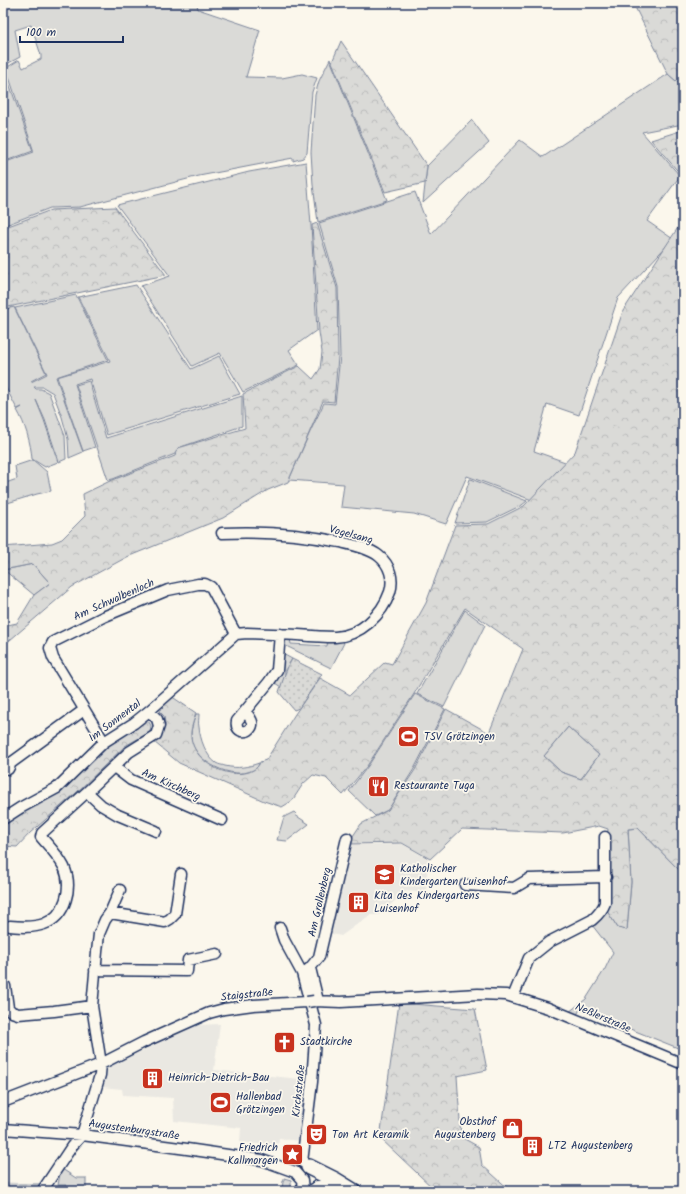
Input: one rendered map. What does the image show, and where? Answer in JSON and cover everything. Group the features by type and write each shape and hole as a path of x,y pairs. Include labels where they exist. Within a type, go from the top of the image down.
{"highway":[{"path":"302,1170 323,1181 332,1189"},
{"path":"302,1170 336,1180 353,1191"}],"street":[{"name":"Vogelsang","path":"222,532 272,533 304,536 367,549 380,557 389,568 392,578 390,591 384,605 376,617 364,627 353,633 336,637 247,633 236,634"},
{"name":"Am Schwalbenloch","path":"104,742 53,658 50,646 53,642 103,616 168,590 189,585 205,584 211,587 236,634"},
{"name":"Im Sonnental","path":"3,819 57,788 104,742 149,712 236,634"},
{"path":"245,711 277,670 280,634"},
{"path":"8,769 11,763 84,710"},
{"path":"10,926 35,927 44,924 59,913 68,895 68,878 60,859 41,837 42,833 88,792 129,752 156,735 160,726 157,719 149,712"},
{"name":"Am Kirchberg","path":"114,767 131,780 222,820"},
{"path":"88,792 102,805 118,815 156,831"},
{"path":"513,997 529,958 549,942 592,920 603,909 605,903 606,877 605,837"},
{"name":"Am Grollenberg","path":"306,970 319,958 347,838"},
{"path":"110,913 164,922 170,919 175,914 181,874"},
{"path":"465,885 514,888 529,879 606,877"},
{"path":"44,1188 72,1146 82,1135 100,1075 101,1064 92,1006 95,970 100,934 105,920 110,913 120,890"},
{"path":"280,928 284,940 306,970 313,1002"},
{"path":"95,970 187,971 188,960 217,954"},
{"name":"Kirchstraße","path":"303,1191 302,1170 311,1090 316,1025 306,970"},
{"path":"5,986 8,1008 12,1012 18,1014 92,1006"},
{"name":"Staigstraße","path":"3,1102 101,1064 144,1042 193,1020 224,1009 253,1005 341,1002 478,994 513,997"},
{"name":"Neßlerstraße","path":"513,997 548,1008 683,1064"},
{"name":"Augustenburgstraße","path":"3,1129 82,1135 262,1160 273,1160 302,1170"},
{"name":"Kirchstraße","path":"302,1170 309,1182 309,1191"},
{"name":"Kirchstraße","path":"309,1191 317,1186 332,1189"}],"shaded area":[{"name":"Katholischer Kindergarten Luisenhof","path":"402,844 428,859 426,893 406,891 379,915 370,915 341,936 328,933 350,845"},
{"path":"220,1024 214,1070 310,1080 302,1141 279,1139 278,1146 240,1142 241,1128 174,1121 173,1098 123,1095 122,1089 102,1087 108,1067 198,1025"}],"green space":[{"path":"3,3 198,3 198,9 260,30 246,77 282,78 302,74 317,78 312,92 307,153 303,158 293,161 293,158 199,176 80,207 50,208 3,226 3,163 34,152 6,68 19,60 23,68 41,59 41,55 31,25 15,30 20,57 3,66"},
{"path":"633,3 683,3 683,87 668,74"},
{"path":"341,41 427,166 425,183 385,192 332,62"},
{"path":"330,59 387,200 318,222 313,185 311,152 315,95 319,81"},
{"path":"4,69 33,151 3,162 3,70"},
{"path":"668,74 683,87 683,124 642,132 680,176 647,221 673,239 618,298 579,415 547,404 534,451 568,463 532,500 467,476 446,524 414,514 341,507 344,484 289,480 324,403 335,404 340,356 338,287 319,223 415,192 431,234 520,140 543,157"},
{"path":"472,120 489,143 423,203 427,166"},
{"path":"683,130 683,177 651,140"},
{"path":"306,162 317,330 289,350 299,365 243,392 220,353 192,366 141,286 170,276 117,205 249,172"},
{"path":"115,207 166,275 3,308 3,228 51,210"},
{"path":"683,220 683,874 638,828 628,829 631,882 627,930 618,928 607,911 608,829 599,826 563,833 462,829 430,859 402,843 350,844 351,839 361,824 388,810 415,770 446,709 489,733 523,649 465,608 414,694 367,766 343,795 326,778 313,775 303,784 292,801 282,807 264,801 179,763 154,742 161,736 165,724 164,716 157,709 171,696 196,713 191,737 193,746 205,761 221,771 240,774 249,772 256,768 260,762 266,760 320,678 350,695 385,662 392,664 426,603 455,525 488,524 524,506 575,452 623,311","holes":["568,727 599,755 581,779 561,772 544,756"]},
{"path":"317,223 337,288 338,357 334,402 323,401 288,482 268,490 223,518 127,557 72,587 3,646 3,626 17,623 34,595 50,583 33,564 3,570 3,547 52,543 62,539 85,516 83,494 110,481 175,456 178,448 245,428 243,394 299,366 313,379 320,369 322,352 319,332 312,225"},
{"path":"136,285 191,369 219,356 240,394 107,435 90,379 75,384 95,447 83,451 57,377 110,361 78,297"},
{"path":"76,295 108,360 56,377 83,452 69,458 68,439 53,393 43,387 34,387 49,393 65,436 66,459 59,462 45,420 36,400 58,462 45,467 32,459 27,434 23,421 17,410 22,407 17,409 3,382 3,310 14,307 46,373 31,382 47,374 15,308"},
{"path":"89,381 106,438 242,396 242,426 178,448 175,454 108,480 76,385"},
{"path":"33,460 47,472 51,491 4,504 3,506 3,484 17,479 15,466"},
{"path":"470,479 527,501 522,505 487,522 455,523"},
{"path":"33,564 50,583 34,595 4,570"},
{"path":"465,610 485,625 444,707 417,694"},
{"path":"283,638 290,639 291,644 327,646 328,640 342,640 344,643 331,668 282,644"},
{"path":"281,653 292,659 285,670 285,676 281,687 272,681"},
{"path":"292,659 322,674 299,708 294,710 279,692"},
{"name":"TSV Grötzingen","path":"415,694 445,709 414,769 388,810 375,816 349,791 368,766"},
{"path":"196,714 199,714 202,742 212,760 218,764 230,767 247,766 259,763 258,767 248,772 230,772 211,765 203,759 192,744 191,732"},
{"path":"144,721 149,722 151,726 150,732 125,746 75,794 30,833 17,847 3,846 3,823 107,745"},
{"path":"568,727 599,755 581,779 561,772 544,756"},
{"path":"294,812 296,814 295,815 309,824 287,841 277,840 284,817"},
{"path":"638,828 683,874 683,1050 580,1009 577,1015 569,1012 586,999 605,969 613,952 592,925 607,911 618,928 627,930 631,882 628,829"},
{"path":"399,1003 475,1009 487,1070 457,1076 461,1137 479,1147 482,1165 511,1191 436,1191 380,1138"},
{"path":"62,1169 76,1178 86,1178 86,1191 66,1191 66,1185 58,1185"},
{"path":"284,1178 291,1180 291,1191 282,1191"},
{"path":"3,1184 44,1184 35,1191 3,1191"}],"tunnel":[{"path":"3,1190 31,1191"}],"place":[{"name":"TSV Grötzingen","path":"408,737"},
{"name":"Restaurante Tuga","path":"379,786"},
{"name":"Katholischer Kindergarten Luisenhof","path":"385,875"},
{"name":"Kita des Kindergartens Luisenhof","path":"358,902"},
{"name":"Stadtkirche","path":"284,1042"},
{"name":"Heinrich-Dietrich-Bau","path":"152,1078"},
{"name":"Hallenbad Grötzingen","path":"220,1103"},
{"name":"Obsthof Augustenberg","path":"512,1128"},
{"name":"Ton Art Keramik","path":"317,1135"},
{"name":"LTZ Augustenberg","path":"532,1146"},
{"name":"Friedrich Kallmorgen","path":"293,1154"}]}
